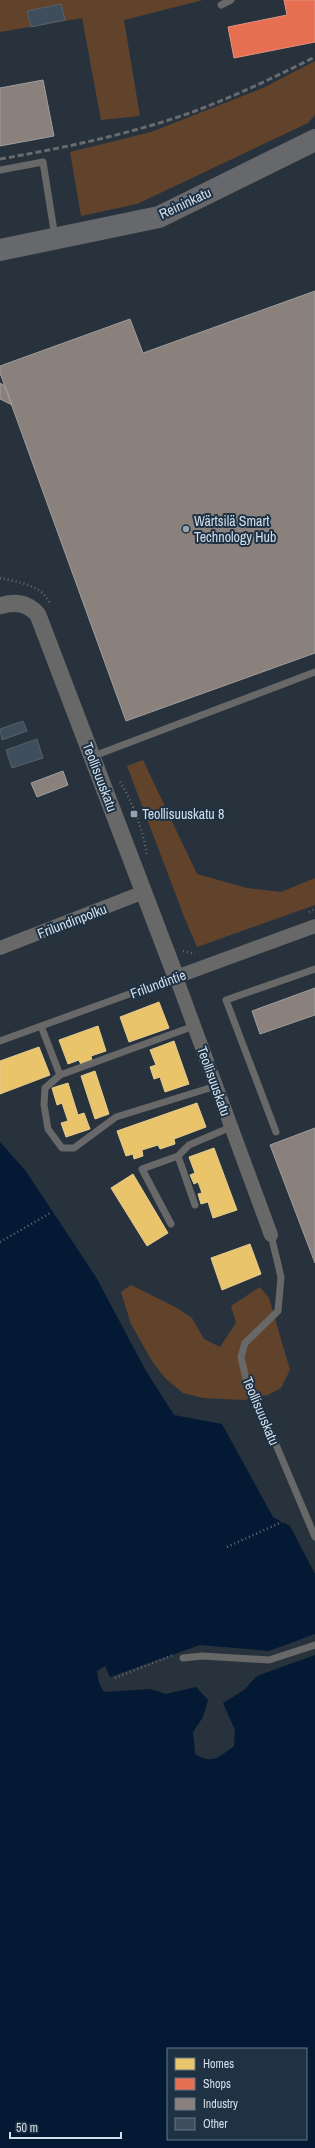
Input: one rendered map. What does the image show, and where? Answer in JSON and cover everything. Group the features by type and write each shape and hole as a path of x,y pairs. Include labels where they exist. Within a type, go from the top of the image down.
{"main road":[{"name":"Reininkatu","path":"0,250 159,217 315,140"}],"street":[{"path":"0,606 16,603 46,613"},
{"name":"Teollisuuskatu","path":"46,613 91,758 144,892 271,1235"},
{"name":"Frilundinpolku","path":"0,948 144,892"},
{"name":"Frilundintie","path":"176,977 315,926"}],"lane":[{"path":"221,5 231,0"},
{"path":"0,170 42,162 55,239"},
{"path":"91,758 315,672"},
{"path":"276,1132 226,1000 315,968"},
{"name":"Frilundintie","path":"0,1041 176,977"},
{"path":"41,1026 60,1075"},
{"path":"194,1026 60,1075 45,1088 44,1105 48,1129 62,1148 74,1148 116,1117 216,1086"},
{"path":"171,1224 142,1169 178,1156 189,1145 230,1127"},
{"path":"178,1156 196,1205"},
{"name":"Teollisuuskatu","path":"271,1235 281,1277 278,1311 246,1343 241,1357 248,1388 274,1440 315,1537"},
{"path":"183,1658 202,1656 269,1660 315,1645"}],"path":[{"path":"0,578 29,584 47,597 46,613"},
{"path":"119,781 125,790 146,844 149,862"},
{"path":"308,912 315,910"},
{"path":"182,950 187,954 196,954"},
{"path":"0,1242 52,1212"},
{"path":"227,1547 282,1522"}],"shaded area":[{"path":"0,0 203,0 124,20 140,116 101,120 82,18 0,32"},
{"path":"315,61 315,115 308,123 137,204 81,216 70,152 151,132 263,88"},
{"path":"143,760 197,874 247,888 281,892 315,878 315,905 197,947 127,766"},
{"path":"131,1285 177,1308 192,1318 204,1339 220,1347 236,1323 231,1306 260,1287 269,1298 290,1370 281,1388 268,1395 244,1400 203,1398 183,1393 165,1378 152,1361 131,1324 121,1292"}],"water":[{"path":"0,1142 25,1170 96,1277 146,1371 174,1415 222,1424 273,1517 290,1526 315,1574 315,1634 269,1651 200,1645 110,1677 105,1666 97,1671 99,1683 104,1692 150,1689 166,1694 196,1687 208,1700 203,1717 193,1732 195,1754 206,1759 211,1759 220,1756 234,1746 235,1730 223,1703 244,1690 257,1676 315,1655 315,2148 0,2148"}],"building: Homes":[{"path":"159,1002 169,1028 129,1042 120,1017"},
{"path":"98,1026 106,1051 91,1056 92,1061 81,1065 79,1060 68,1064 59,1040"},
{"path":"174,1041 189,1084 165,1092 160,1077 154,1079 150,1067 156,1065 150,1050"},
{"path":"39,1047 50,1075 0,1094 0,1061"},
{"path":"95,1071 109,1114 95,1119 81,1076"},
{"path":"68,1083 78,1115 84,1113 90,1129 66,1137 61,1123 68,1121 62,1103 57,1105 52,1088"},
{"path":"197,1103 206,1127 174,1139 175,1144 160,1149 158,1145 142,1150 143,1156 134,1159 133,1154 126,1156 117,1131"},
{"path":"214,1148 237,1210 213,1218 208,1202 201,1204 198,1194 202,1193 198,1182 194,1184 190,1175 195,1173 189,1157"},
{"path":"133,1174 168,1233 147,1246 111,1188"},
{"path":"250,1244 261,1274 222,1290 211,1258"}],"building: Shops":[{"path":"284,0 315,0 315,42 234,58 228,27 287,15"}],"building: Industry":[{"path":"43,80 54,136 0,146 0,88"},
{"name":"Wärtsilä Smart Technology Hub","path":"315,291 315,653 126,721 0,373 0,366 130,319 143,353"},
{"path":"0,383 5,386 12,405 0,399"},
{"path":"63,771 68,785 37,797 31,783"},
{"path":"315,988 315,1015 260,1034 252,1011"},
{"path":"315,1128 315,1263 270,1145"}],"building: Other":[{"path":"61,4 65,20 31,27 27,11"},
{"path":"23,721 27,731 2,740 0,729"},
{"path":"37,739 43,758 12,768 6,750"}],"railway":[{"path":"0,159 94,140 164,122 236,94 315,57"}],"place":[{"name":"Wärtsilä Smart Technology Hub","path":"186,529"},
{"name":"Teollisuuskatu 8","path":"134,814"}]}
